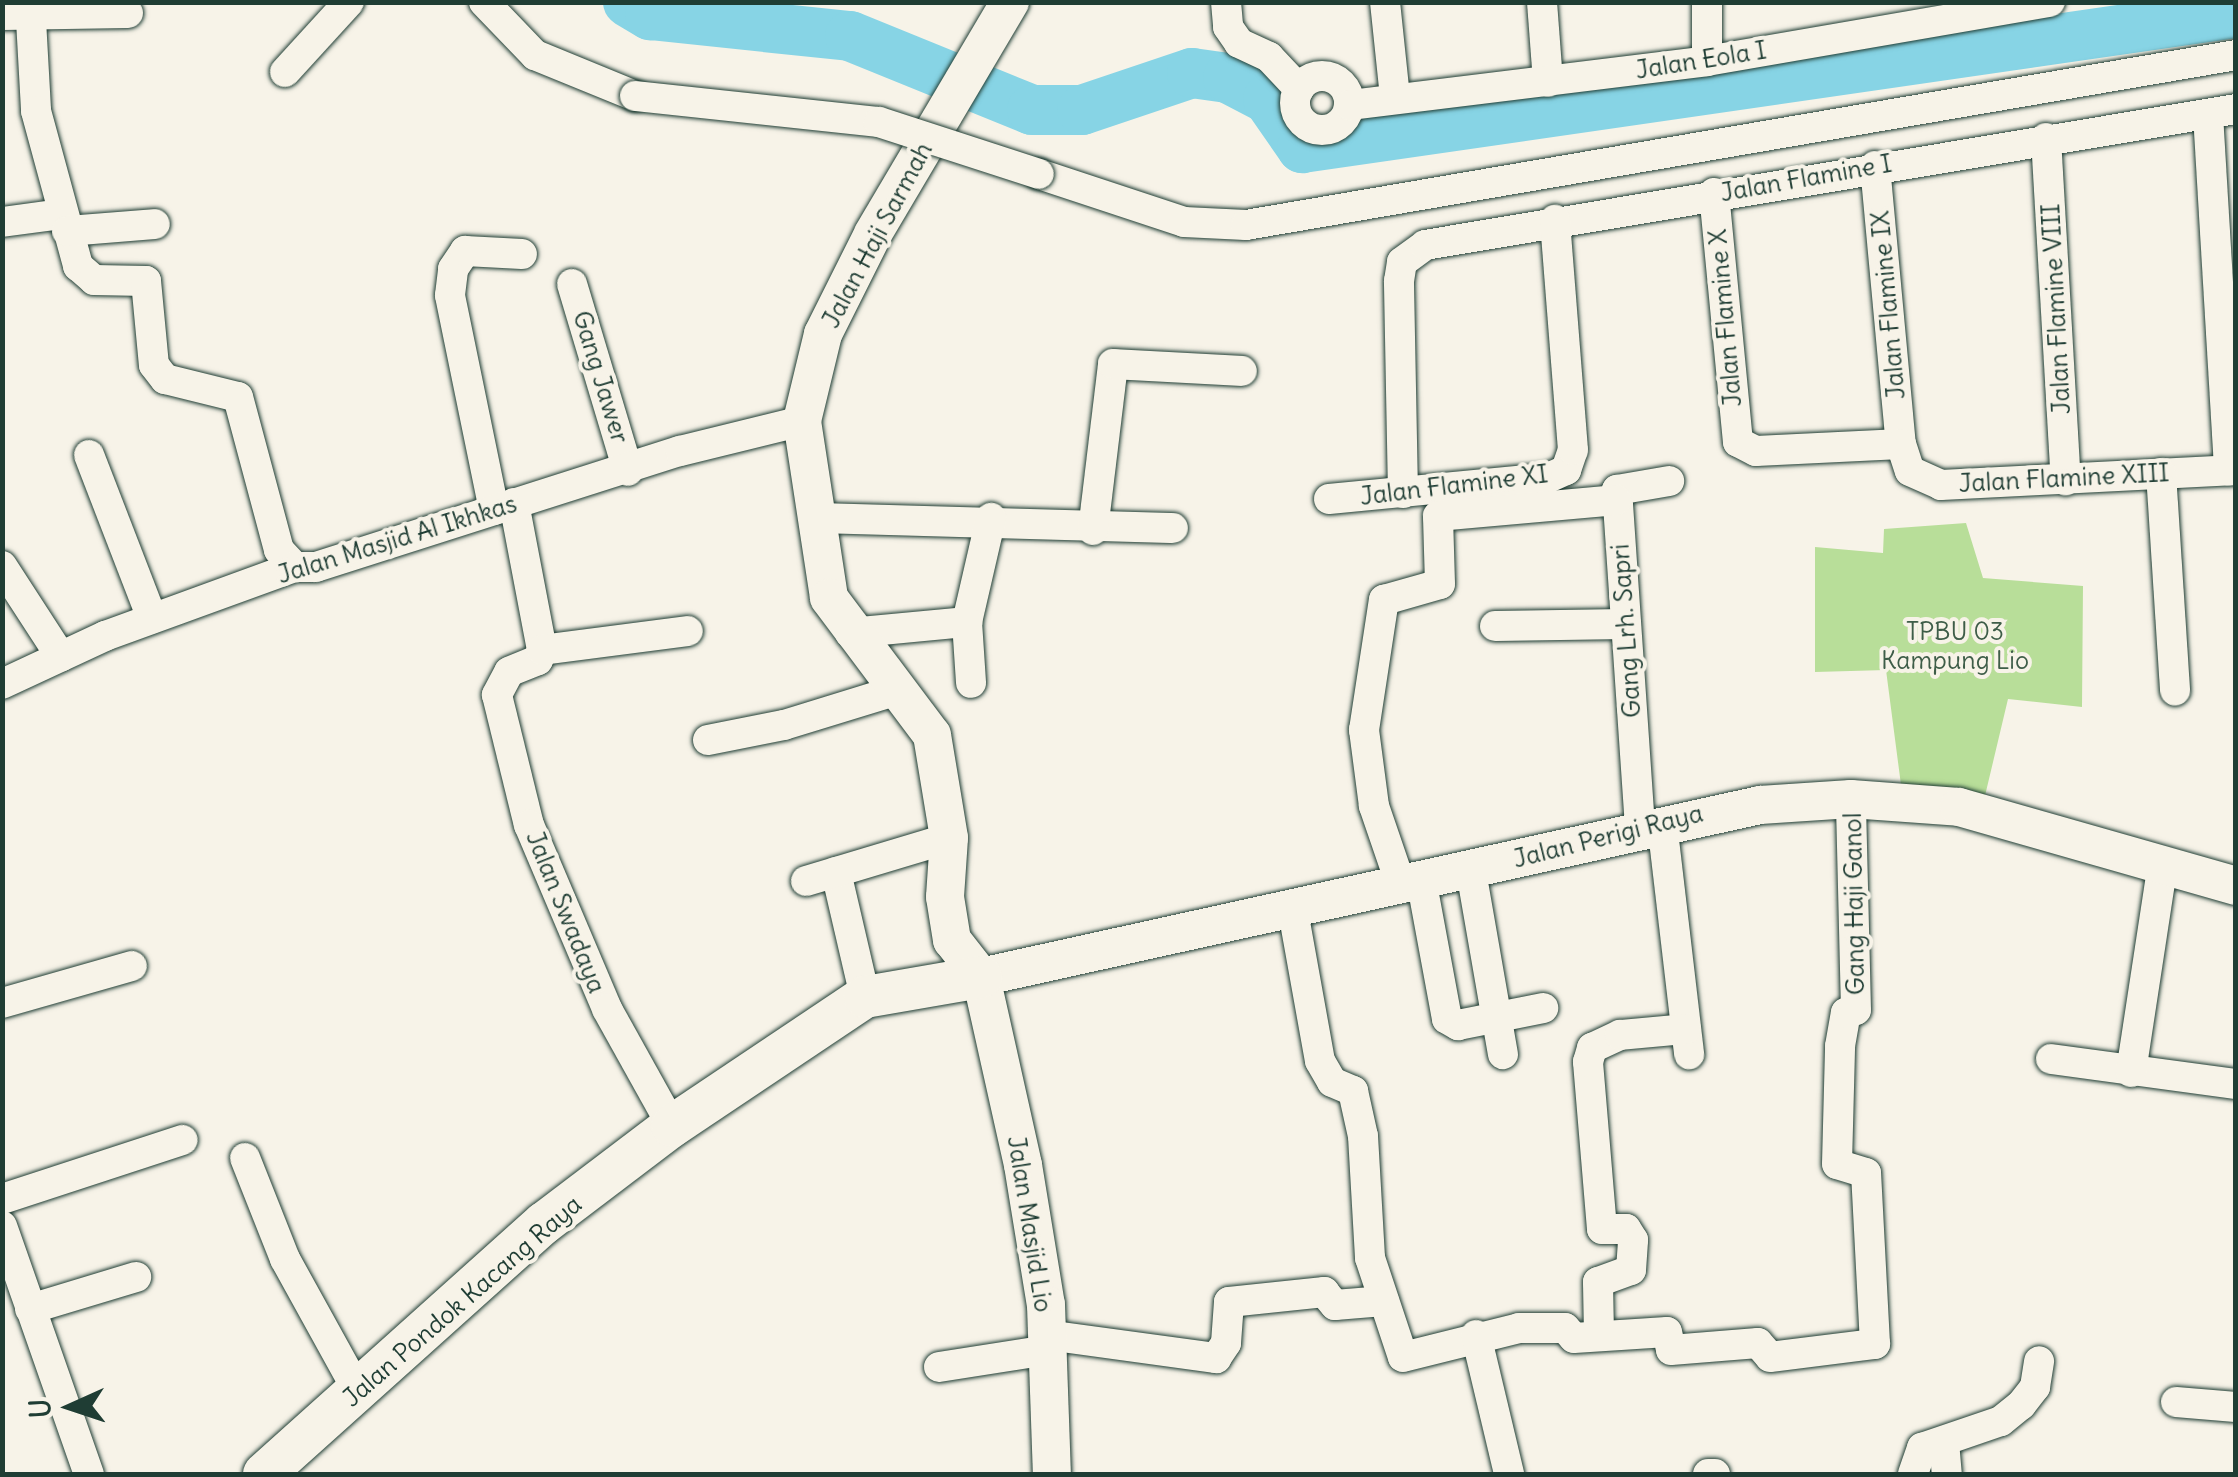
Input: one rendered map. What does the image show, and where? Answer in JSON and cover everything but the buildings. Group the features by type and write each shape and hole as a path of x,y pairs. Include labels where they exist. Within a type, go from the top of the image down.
{"main road":[{"name":"Jalan Pondok Kacang Raya","path":"286,1466 358,1391 544,1223 672,1126 865,997 981,977"}],"street":[{"path":"284,72 349,2"},
{"path":"484,2 536,55 635,96 878,122 1184,222 1246,225 2236,55"},
{"name":"Jalan Haji Sarmah","path":"981,977 952,940 945,897 949,838 932,735 901,688 850,633 829,598 802,420 823,334 1010,2"},
{"path":"1226,2 1228,27 1238,43 1269,57 1298,89"},
{"path":"1385,2 1395,97"},
{"path":"1542,2 1548,82"},
{"path":"1706,2 1707,62"},
{"name":"Jalan Eola I","path":"1350,105 1707,62 1875,16 2041,3"},
{"path":"128,13 21,10 36,111 64,223 82,274 146,281 156,372 178,385 238,396 279,550 295,568"},
{"path":"1316,76 1330,76 1347,90 1350,105 1334,128 1314,130 1296,108 1298,89 1316,76"},
{"path":"2222,112 2232,470"},
{"name":"Jalan Flamine I","path":"1403,493 1399,281 1402,262 1425,244 1876,166 2222,112"},
{"name":"Jalan Flamine VIII","path":"2046,138 2066,480"},
{"name":"Jalan Flamine IX","path":"1876,166 1901,444"},
{"name":"Jalan Flamine X","path":"1714,193 1738,442 1756,451 1901,444"},
{"name":"Jalan Flamine XI","path":"1329,499 1548,478 1566,470 1573,450 1555,220"},
{"path":"2,222 155,224"},
{"path":"522,254 466,251 453,269 450,295 542,650 688,631"},
{"name":"Gang Jawer","path":"572,284 628,470"},
{"path":"1093,530 1112,364 1242,371"},
{"name":"Jalan Masjid Al Ikhkas","path":"2,684 152,618 295,568 316,567 504,507 802,420"},
{"name":"Jalan Flamine XIII","path":"1901,444 1910,472 1941,485 2232,470"},
{"path":"89,455 152,618"},
{"path":"2161,473 2176,691"},
{"path":"1543,1008 1458,1025 1447,1019 1412,886 1374,806 1364,730 1384,600 1440,584 1438,516 1616,500 1622,485 1669,481"},
{"name":"Gang Lrh. Sapri","path":"1599,1336 1598,1282 1631,1270 1633,1240 1626,1229 1602,1229 1588,1062 1592,1048 1620,1035 1687,1041 1651,825 1626,624 1616,500"},
{"path":"816,518 991,518 1093,530 1173,528"},
{"path":"971,683 967,622 991,518"},
{"path":"2,566 61,657"},
{"path":"850,633 967,622"},
{"path":"1496,626 1626,624"},
{"name":"Jalan Swadaya","path":"542,650 538,660 500,683 530,825 563,913 672,1126"},
{"path":"708,740 784,725 901,688"},
{"name":"Jalan Perigi Raya","path":"981,977 1412,886 1716,809 1851,798 1959,807 2236,886"},
{"name":"Gang Haji Ganol","path":"1599,1336 1667,1332 1671,1350 1758,1343 1770,1357 1874,1344 1866,1172 1837,1164 1840,1046 1846,1013 1856,1010 1851,798"},
{"path":"806,881 949,838"},
{"path":"2131,1072 2163,864"},
{"path":"1471,871 1503,1054"},
{"path":"836,872 865,997"},
{"path":"1293,911 1320,1061 1332,1082 1353,1090 1363,1136 1370,1258 1403,1356 1476,1334 1565,1328 1574,1338 1599,1336"},
{"path":"2,1003 132,966"},
{"name":"Jalan Masjid Lio","path":"981,977 1024,1165 1048,1342 1052,1474"},
{"path":"2051,1059 2236,1084"},
{"path":"2,1198 183,1140"},
{"path":"245,1158 285,1258 358,1391"},
{"path":"2,1226 89,1474"},
{"path":"30,1309 136,1277"},
{"path":"939,1367 1048,1342 1216,1358 1226,1343 1229,1302 1324,1292 1335,1305 1384,1301"},
{"path":"1476,1334 1508,1474"},
{"path":"1913,1474 1916,1454 2000,1421 2021,1406 2035,1386 2039,1361"},
{"path":"2176,1402 2236,1407"},
{"path":"1944,1442 1947,1474"},
{"path":"1708,1474 1716,1474"}],"green space":[{"name":"TPBU 03 Kampung Lio","path":"1966,523 1983,578 2083,586 2082,707 2008,699 1984,800 1901,785 1886,670 1815,672 1815,547 1883,553 1884,529"}],"waterway":[{"path":"628,2 650,15 850,36 1032,110 1082,110 1192,73 1228,78 1268,99 1302,148 2236,13"}]}
